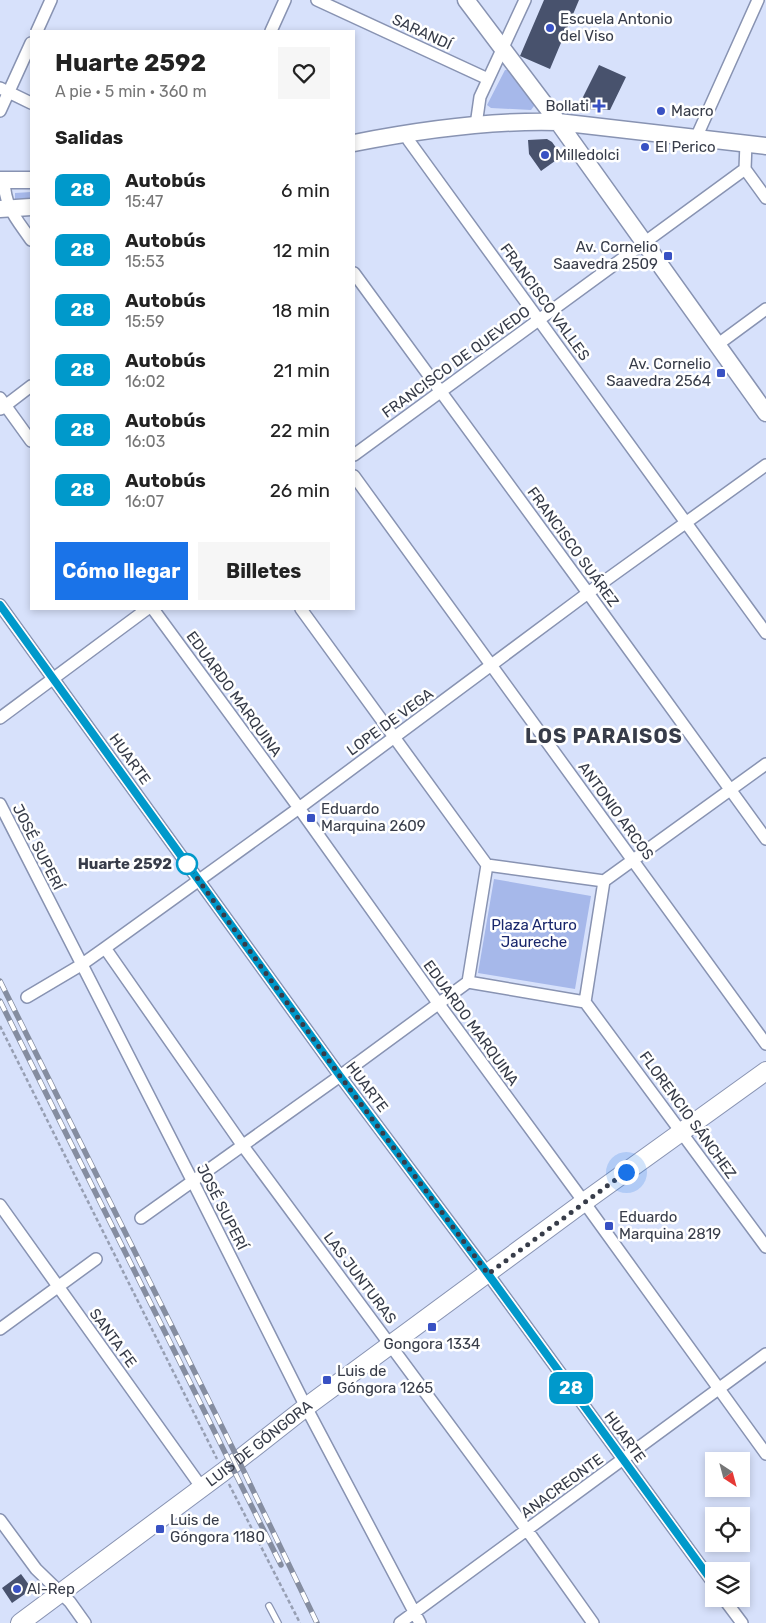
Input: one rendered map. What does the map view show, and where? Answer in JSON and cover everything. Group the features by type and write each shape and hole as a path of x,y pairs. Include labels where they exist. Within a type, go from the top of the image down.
{"main road":[{"path":"466,0 558,122 766,413"},
{"path":"355,143 476,125 512,122 558,122 766,146"},
{"path":"355,150 376,139"},
{"path":"2,180 30,180"},
{"path":"5,209 30,208"},
{"name":"LUIS DE GÓNGORA","path":"20,1623 202,1488 306,1407 584,1202 766,1071"}],"street":[{"path":"36,30 51,0"},
{"path":"271,30 285,0"},
{"name":"SARANDÍ","path":"317,0 488,79"},
{"path":"476,125 480,98 524,0"},
{"path":"696,138 758,0"},
{"path":"0,111 4,90 30,45"},
{"path":"4,90 30,103"},
{"name":"FRANCISCO VALLES","path":"405,134 766,633"},
{"path":"746,143 745,169 766,198"},
{"name":"FRANCISCO DE QUEVEDO","path":"355,454 745,169"},
{"path":"2,180 6,200 5,209 30,239"},
{"name":"FRANCISCO SUÁREZ","path":"355,275 766,839"},
{"path":"716,345 766,309"},
{"path":"30,387 2,404 30,440"},
{"name":"LOPE DE VEGA","path":"27,997 81,965 200,880 588,593 766,466"},
{"name":"ANTONIO ARCOS","path":"355,477 766,1044"},
{"name":"HUARTE","path":"0,605 340,1076 488,1274 705,1572"},
{"path":"0,718 146,610"},
{"name":"EDUARDO MARQUINA","path":"153,610 299,808 438,1003 766,1454"},
{"path":"302,610 488,866 468,982"},
{"path":"488,866 604,881 766,764"},
{"name":"JOSÉ SUPERÍ","path":"0,804 306,1407 420,1623"},
{"path":"141,1218 244,1146 468,982 586,1002 604,881"},
{"name":"LAS JUNTURAS","path":"105,948 244,1146 527,1530 593,1623"},
{"name":"FLORENCIO SÁNCHEZ","path":"586,1002 766,1247"},
{"name":"SANTA FE","path":"0,1205 202,1488"},
{"path":"0,1329 96,1260"},
{"name":"ANACREONTE","path":"400,1623 766,1354"},
{"path":"0,1520 36,1569 70,1602 85,1623"},
{"path":"730,1607 742,1623"}],"lane":[{"path":"269,1606 278,1623"}],"path":[{"path":"0,1026 300,1623"}],"green space":[{"path":"505,70 509,70 534,102 531,110 491,108 487,105"},
{"path":"30,192 30,202 15,204 15,193"},
{"name":"Plaza Arturo Jaureche","path":"494,879 591,896 575,989 478,973"}],"building":[{"name":"Escuela Antonio del Viso","path":"544,0 579,0 550,69 520,56"},
{"path":"599,65 626,77 610,110 577,109"},
{"name":"Milledolci","path":"547,139 552,142 562,156 541,171 529,154 528,140"},
{"name":"Al-Rep","path":"21,1574 32,1589 12,1603 2,1588"}],"railway":[{"path":"0,981 238,1459 317,1623"},
{"path":"0,1001 281,1565"}],"bus line":[{"name":"28","path":"0,605 340,1076 488,1274 705,1572"}],"place":[{"name":"Escuela Antonio del Viso","path":"550,28"},
{"name":"Bollati","path":"599,106"},
{"name":"Macro","path":"661,111"},
{"name":"El Perico","path":"645,147"},
{"name":"Milledolci","path":"545,155"},
{"name":"Av. Cornelio Saavedra 2509","path":"668,256"},
{"name":"Av. Cornelio Saavedra 2564","path":"721,373"},
{"name":"Eduardo Marquina 2609","path":"311,818"},
{"name":"Huarte 2592","path":"187,864"},
{"name":"Eduardo Marquina 2819","path":"609,1226"},
{"name":"Gongora 1334","path":"432,1327"},
{"name":"Luis de Góngora 1265","path":"327,1380"},
{"name":"Luis de Góngora 1180","path":"160,1529"},
{"name":"Al-Rep","path":"17,1589"}],"district":[{"name":"LOS PARAISOS","path":"604,736"}],"route":[{"path":"187,864 340,1076 488,1274 626,1172"}]}
